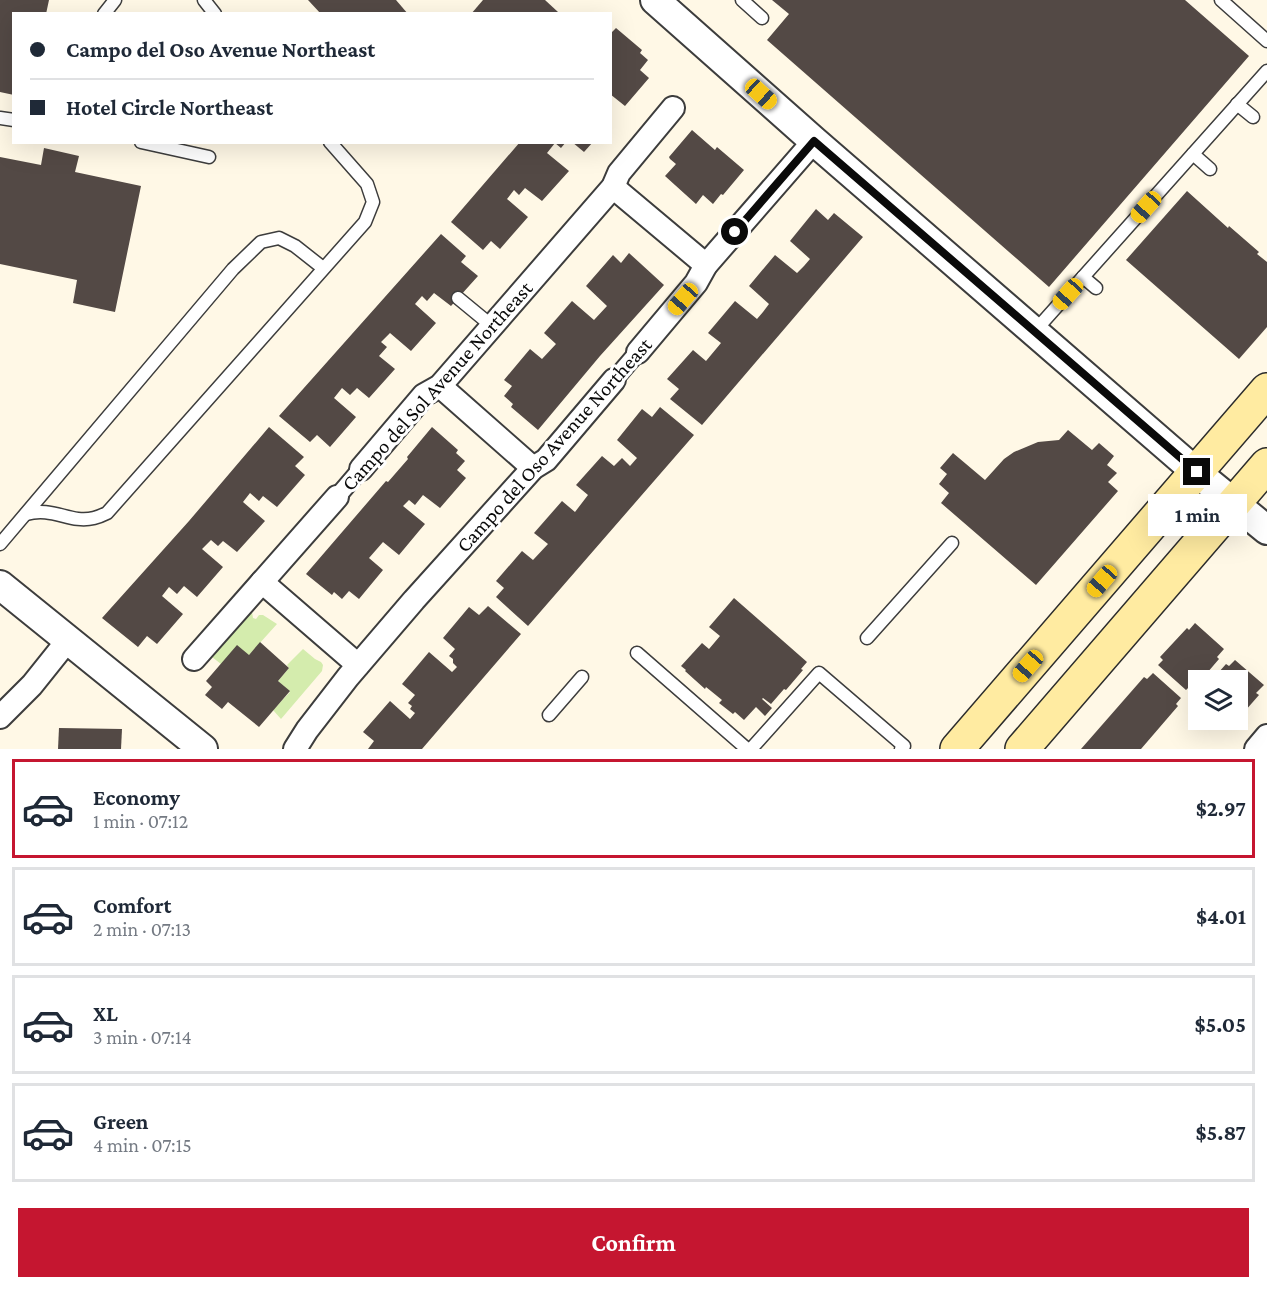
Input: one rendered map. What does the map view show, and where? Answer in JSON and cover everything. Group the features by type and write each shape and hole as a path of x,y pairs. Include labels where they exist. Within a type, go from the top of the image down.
{"main road":[{"path":"957,749 1267,390"},
{"path":"1022,749 1267,465"}],"street":[{"path":"655,0 1034,332 1267,530"},
{"name":"Campo del Sol Avenue Northeast","path":"194,659 424,395 440,386 613,187 619,174 673,108"},
{"name":"Campo del Oso Avenue Northeast","path":"295,749 336,691 358,665 533,468 546,460 696,283 706,266 814,141"},
{"path":"613,187 706,266"},
{"path":"440,386 533,468"},
{"path":"262,582 358,665"},
{"path":"0,585 203,749"},
{"path":"0,717 32,685 68,640"},
{"path":"1256,749 1267,736"}],"lane":[{"path":"106,12 115,0"},
{"path":"204,0 214,12"},
{"path":"742,0 762,18"},
{"path":"1221,0 1267,41"},
{"path":"1034,332 1267,71"},
{"path":"1237,104 1253,117"},
{"path":"150,144 208,157"},
{"path":"26,514 38,511 54,512 75,519 93,519 107,513 364,222 373,202 367,184 332,144"},
{"path":"1193,154 1210,169"},
{"path":"0,544 233,269 261,242 279,238 295,246 323,268"},
{"path":"1083,277 1096,288"},
{"path":"458,298 492,326"},
{"path":"867,638 952,543"},
{"path":"637,653 749,749 819,673 904,746 901,749"},
{"path":"549,715 582,677"}],"green space":[{"path":"252,612 253,618 256,619 259,615 263,615 277,624 249,655 221,664 212,657"},
{"path":"303,649 321,662 322,671 281,719 273,710 290,692 278,681 289,668 287,665"}],"building":[{"path":"0,0 49,0 46,12 12,12 12,95 0,92"},
{"path":"308,0 396,0 406,12 319,12"},
{"path":"483,0 545,0 558,12 473,12"},
{"path":"772,0 1185,0 1249,56 1049,287 767,40 789,14"},
{"path":"616,28 642,50 640,53 648,60 640,70 649,78 625,106 612,96 612,32"},
{"path":"692,130 715,150 717,147 744,170 713,204 703,195 696,204 665,176 676,164 669,157"},
{"path":"518,144 554,144 547,153 569,171 542,201 525,188 519,195 514,190 507,199 528,217 500,249 491,241 483,250 451,222"},
{"path":"574,144 591,144 584,152"},
{"path":"44,148 79,156 75,172 141,186 115,312 73,303 77,280 0,264 0,157 41,165"},
{"path":"1187,191 1259,252 1257,254 1267,262 1267,327 1239,359 1126,260"},
{"path":"816,209 828,220 834,213 863,237 702,425 670,399 679,389 667,379 693,350 706,361 721,343 708,333 735,301 757,319 769,304 749,286 775,255 797,273 804,266 810,259 790,241"},
{"path":"441,234 466,256 461,262 478,276 451,306 434,293 427,301 422,296 415,304 436,323 411,351 390,333 381,342 387,347 379,356 395,369 369,398 357,388 350,395 342,388 334,398 356,417 330,447 317,435 310,442 279,416"},
{"path":"629,253 664,285 538,430 511,407 513,404 504,396 512,386 504,380 530,349 542,359 556,344 544,333 572,301 594,320 607,306 586,286 613,255 621,263"},
{"path":"660,407 694,435 528,626 496,597 504,588 496,581 522,551 533,560 548,544 534,533 562,501 575,512 588,495 576,485 602,456 614,466 622,458 630,466 637,458 617,440 642,409 652,417"},
{"path":"269,427 304,457 295,466 305,475 277,507 263,496 259,501 250,493 243,502 265,521 237,552 223,541 218,546 211,540 202,549 223,567 197,597 184,586 177,594 169,587 162,596 183,614 157,644 147,636 138,647 102,618"},
{"path":"432,427 458,450 456,453 465,461 457,470 466,478 440,508 423,495 415,505 409,500 403,506 425,524 399,555 383,542 369,558 383,570 359,599 349,591 342,599 334,592 332,595 306,574 386,481 388,482 408,459 407,457"},
{"path":"1068,430 1092,450 1099,443 1114,456 1107,465 1117,473 1108,482 1118,491 1036,585 941,503 949,493 939,484 947,474 940,468 953,453 985,480 1004,459 1014,452 1038,442 1059,440"},
{"path":"734,598 807,662 786,690 784,689 771,704 762,699 772,708 765,716 756,707 744,720 719,703 722,700 706,687 705,689 681,666 702,643 709,649 720,636 709,627"},
{"path":"488,606 521,634 422,749 368,749 374,741 363,732 390,701 410,719 415,713 410,709 412,706 408,703 415,695 402,684 429,652 452,672 457,667 449,656 455,649 443,638 469,607 479,615"},
{"path":"1195,623 1224,649 1210,670 1188,670 1186,690 1158,665 1163,660 1160,657 1187,628 1189,630"},
{"path":"260,642 289,668 278,681 290,691 259,727 228,702 222,709 205,695 212,687 206,681 237,645 249,655"},
{"path":"1235,660 1247,670 1221,670 1226,664 1229,666"},
{"path":"1248,671 1264,685 1256,693 1259,695 1248,708"},
{"path":"1153,673 1181,698 1176,704 1178,706 1141,749 1081,749 1144,677 1147,679"},
{"path":"59,728 122,729 121,749 58,749"}],"route":[{"path":"735,232 814,141 1197,472"}]}
